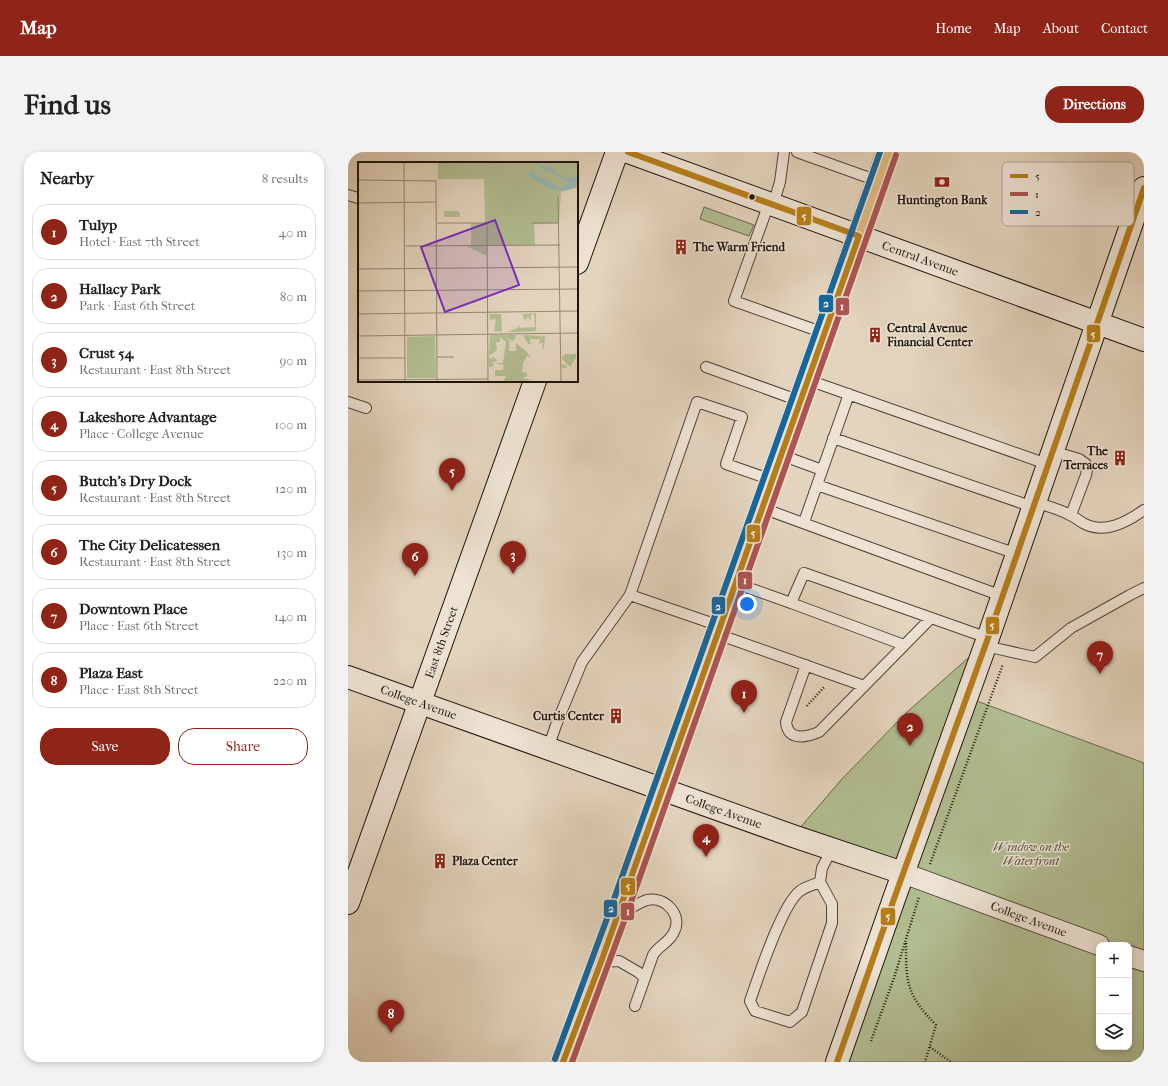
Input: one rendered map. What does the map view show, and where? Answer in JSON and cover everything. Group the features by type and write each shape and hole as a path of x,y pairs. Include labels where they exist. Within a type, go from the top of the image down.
{"main road":[{"path":"564,1062 601,962 888,152"}],"street":[{"path":"578,260 617,152"},
{"name":"Central Avenue","path":"628,152 1144,340"},
{"path":"1134,217 1144,188"},
{"path":"837,1062 1017,554 1131,226"},
{"name":"East 8th Street","path":"348,903 535,382"},
{"name":"College Avenue","path":"348,677 548,749 903,873 1096,944"},
{"path":"1132,957 1144,962"}],"lane":[{"path":"784,152 780,182 734,301 824,333"},
{"path":"797,152 878,181"},
{"path":"706,367 800,402"},
{"path":"808,380 1050,458 1079,459 1086,464 1086,475 1071,515"},
{"path":"804,522 848,394"},
{"path":"348,402 366,408"},
{"path":"548,749 556,725 582,662 630,595 697,402 742,417 726,464 772,480"},
{"path":"833,438 1034,505 1071,515 1084,524 1090,526 1105,528 1118,525 1128,521 1144,510"},
{"path":"781,455 822,470"},
{"path":"817,485 1017,554"},
{"path":"762,508 804,522 1002,596"},
{"path":"791,603 804,573 931,618 1007,651 1035,657 1071,628 1144,588"},
{"path":"735,583 904,645"},
{"path":"630,595 806,665 864,686"},
{"path":"806,665 786,722 786,728 791,733 797,736 805,737 819,732 931,618"},
{"path":"820,882 799,891 786,908 750,1001 755,1011 790,1022 802,1012 832,924 832,904 820,882 822,868 832,849"},
{"path":"617,916 647,900 658,900 668,905 674,912 677,922 674,932 668,942 657,948 653,955 635,1006"},
{"path":"601,962 619,961 645,978"}],"path":[{"path":"871,1041 906,940 924,881 1007,651"},
{"path":"786,728 835,675"},
{"path":"906,940 907,980 911,994 921,1010 936,1026 925,1062"},
{"path":"930,1047 951,1062"}],"green space":[{"path":"704,207 754,225 749,236 700,219"},
{"path":"984,644 901,872 793,836 841,780 906,713"},
{"name":"Window on the Waterfront","path":"966,697 1144,763 1144,1062 837,1062"}],"transit line":[{"name":"5","path":"563,1062 601,962 859,236 628,152"},
{"name":"2","path":"555,1059 609,913 880,152"},
{"name":"1","path":"572,1062 625,919 896,155"},
{"name":"5","path":"1134,217 1144,188"},
{"name":"5","path":"837,1062 988,638 1131,226"}],"place":[{"name":"Huntington Bank","path":"942,182"},
{"name":"The Warm Friend","path":"681,247"},
{"name":"Central Avenue Financial Center","path":"875,335"},
{"name":"The Terraces","path":"1120,458"},
{"name":"Butch's Dry Dock","path":"452,491"},
{"name":"Crust 54","path":"513,574"},
{"name":"The City Delicatessen","path":"415,576"},
{"name":"Downtown Place","path":"1100,674"},
{"name":"Tulyp","path":"744,713"},
{"name":"Curtis Center","path":"616,716"},
{"name":"Hallacy Park","path":"910,746"},
{"name":"Lakeshore Advantage","path":"706,857"},
{"name":"Plaza Center","path":"440,861"},
{"name":"Plaza East","path":"391,1033"}]}
